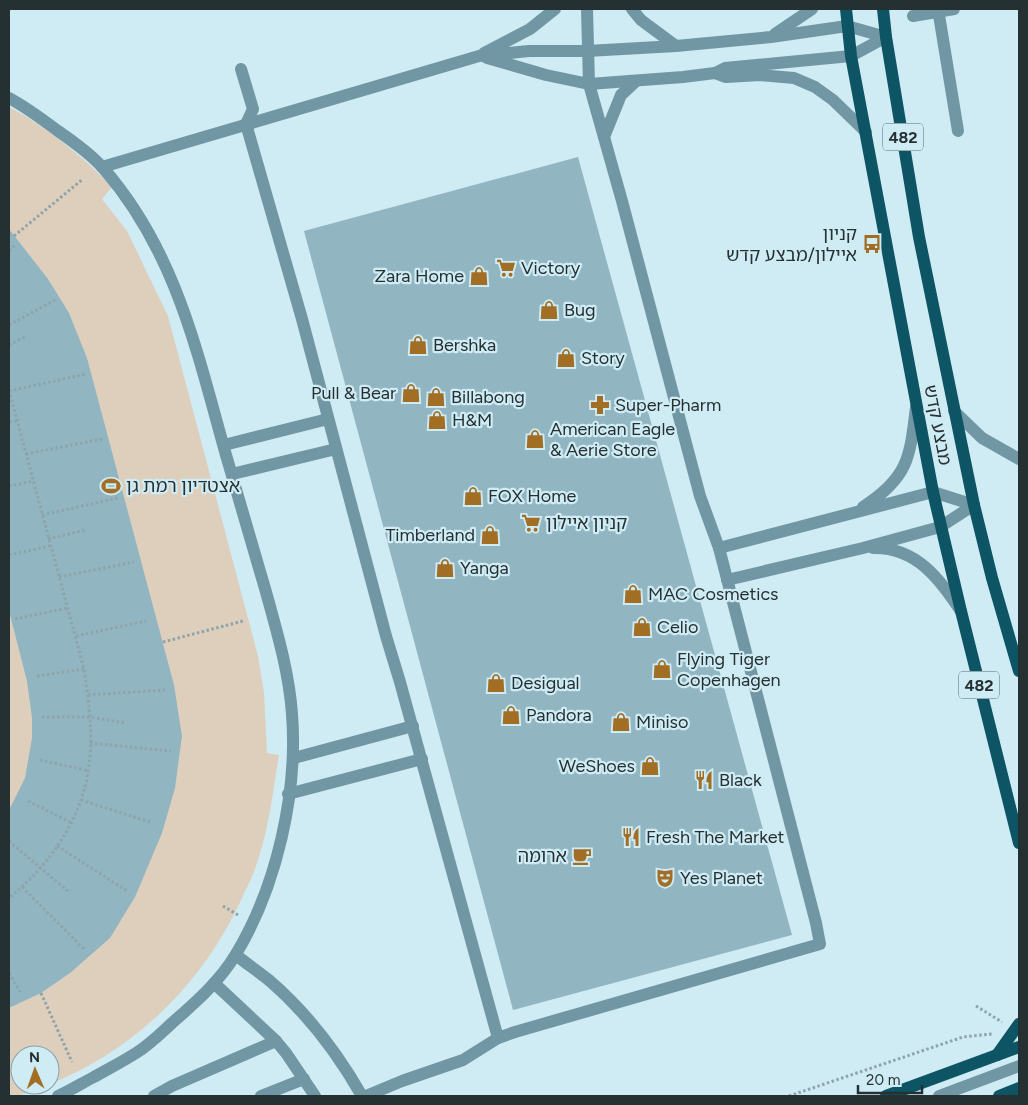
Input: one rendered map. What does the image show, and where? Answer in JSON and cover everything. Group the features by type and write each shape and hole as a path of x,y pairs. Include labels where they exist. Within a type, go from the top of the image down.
{"main road":[{"name":"מבצע קדש","path":"846,9 851,56 940,527 1019,842"},
{"name":"מבצע קדש","path":"883,9 919,237 954,411 974,506 992,578 1019,671"},
{"path":"997,1055 1017,1027"},
{"path":"886,1096 1019,1047"},
{"path":"999,1096 1019,1088"}],"lane":[{"path":"480,56 530,29 555,9"},
{"path":"366,1096 463,1060 498,1038 820,944 719,548 700,496 589,84 586,9"},
{"path":"632,9 641,20 676,46"},
{"path":"771,37 812,9"},
{"path":"913,16 939,10 954,9"},
{"path":"939,10 958,131"},
{"path":"102,167 480,56 529,51 588,51 676,46 754,39 847,26 886,37"},
{"path":"480,56 546,75 589,84 715,73 726,78 760,70 851,56 886,37"},
{"path":"241,69 253,109 246,124 498,1038"},
{"path":"760,70 794,78 815,87 866,132"},
{"path":"604,137 621,95 636,81"},
{"path":"9,98 48,123 102,167 128,200 160,252 190,329 224,445 285,664 292,712 294,758 275,860 264,895 236,955 214,983 194,1004 138,1052 58,1096"},
{"path":"853,514 881,496 896,481 906,464 911,446 916,405"},
{"path":"954,411 982,438 1019,459"},
{"path":"224,445 328,419"},
{"path":"232,474 336,449"},
{"path":"719,548 933,492 974,506"},
{"path":"727,580 863,548 940,527 974,506"},
{"path":"863,548 884,548 907,556 925,566 940,581 961,611"},
{"path":"294,758 412,726"},
{"path":"288,794 422,759"},
{"path":"236,955 268,980 314,1026 362,1096"},
{"path":"214,983 276,1041 315,1096"},
{"path":"154,1096 172,1086 276,1041"},
{"path":"939,1096 1019,1066"},
{"path":"260,1096 304,1079"}],"path":[{"path":"14,236 83,179"},
{"path":"9,251 15,245"},
{"path":"9,325 57,299"},
{"path":"9,346 27,336"},
{"path":"9,898 41,869 72,822 81,800 88,771 90,743 88,695 84,669 9,391 86,374"},
{"path":"9,422 17,421"},
{"path":"26,454 102,439"},
{"path":"9,486 34,481"},
{"path":"42,515 118,498"},
{"path":"48,539 86,530"},
{"path":"9,555 50,546"},
{"path":"59,577 134,562"},
{"path":"16,619 68,608"},
{"path":"76,636 146,621"},
{"path":"163,642 243,621"},
{"path":"37,676 84,669"},
{"path":"88,695 166,690"},
{"path":"42,717 89,717 126,723"},
{"path":"90,743 171,752"},
{"path":"40,760 88,771"},
{"path":"81,800 150,822"},
{"path":"28,801 72,822"},
{"path":"9,841 69,892"},
{"path":"57,846 127,891"},
{"path":"22,887 84,949"},
{"path":"9,974 20,992"},
{"path":"40,993 72,1062"},
{"path":"976,1006 1017,1027"},
{"path":"789,1096 963,1037 1017,1027"}],"shaded area":[{"name":"אצטדיון רמת גן","path":"9,107 64,143 112,187 102,199 127,231 168,316 258,656 264,693 267,753 279,755 268,823 253,874 230,923 190,981 167,1007 141,1030 112,1051 60,1079 60,1045 10,1045 10,1095 21,1095 9,1096"}],"building":[{"name":"קניון איילון","path":"578,157 792,935 513,1010 304,231"},
{"path":"9,229 48,279 69,313 87,358 174,685 182,736 175,788 162,833 135,897 110,938 70,973 41,993 9,1008 9,810 25,778 32,738 32,718 27,681 9,611"}],"place":[{"name":"קניון איילון/מבצע קדש","path":"872,244"},
{"name":"Victory","path":"506,268"},
{"name":"Zara Home","path":"479,276"},
{"name":"Bug","path":"549,310"},
{"name":"Bershka","path":"418,345"},
{"name":"Story","path":"566,358"},
{"name":"Pull & Bear","path":"411,393"},
{"name":"Billabong","path":"436,397"},
{"name":"Super-Pharm","path":"600,405"},
{"name":"H&M","path":"437,420"},
{"name":"American Eagle & Aerie Store","path":"535,439"},
{"name":"אצטדיון רמת גן","path":"111,486"},
{"name":"FOX Home","path":"473,496"},
{"name":"קניון איילון","path":"531,523"},
{"name":"Timberland","path":"490,535"},
{"name":"Yanga","path":"445,568"},
{"name":"MAC Cosmetics","path":"633,594"},
{"name":"Celio","path":"642,627"},
{"name":"Flying Tiger Copenhagen","path":"662,669"},
{"name":"Desigual","path":"496,683"},
{"name":"Pandora","path":"511,715"},
{"name":"Miniso","path":"621,722"},
{"name":"WeShoes","path":"650,766"},
{"name":"Black","path":"704,780"},
{"name":"Fresh The Market","path":"631,837"},
{"name":"ארומה","path":"582,856"},
{"name":"Yes Planet","path":"665,878"}]}
